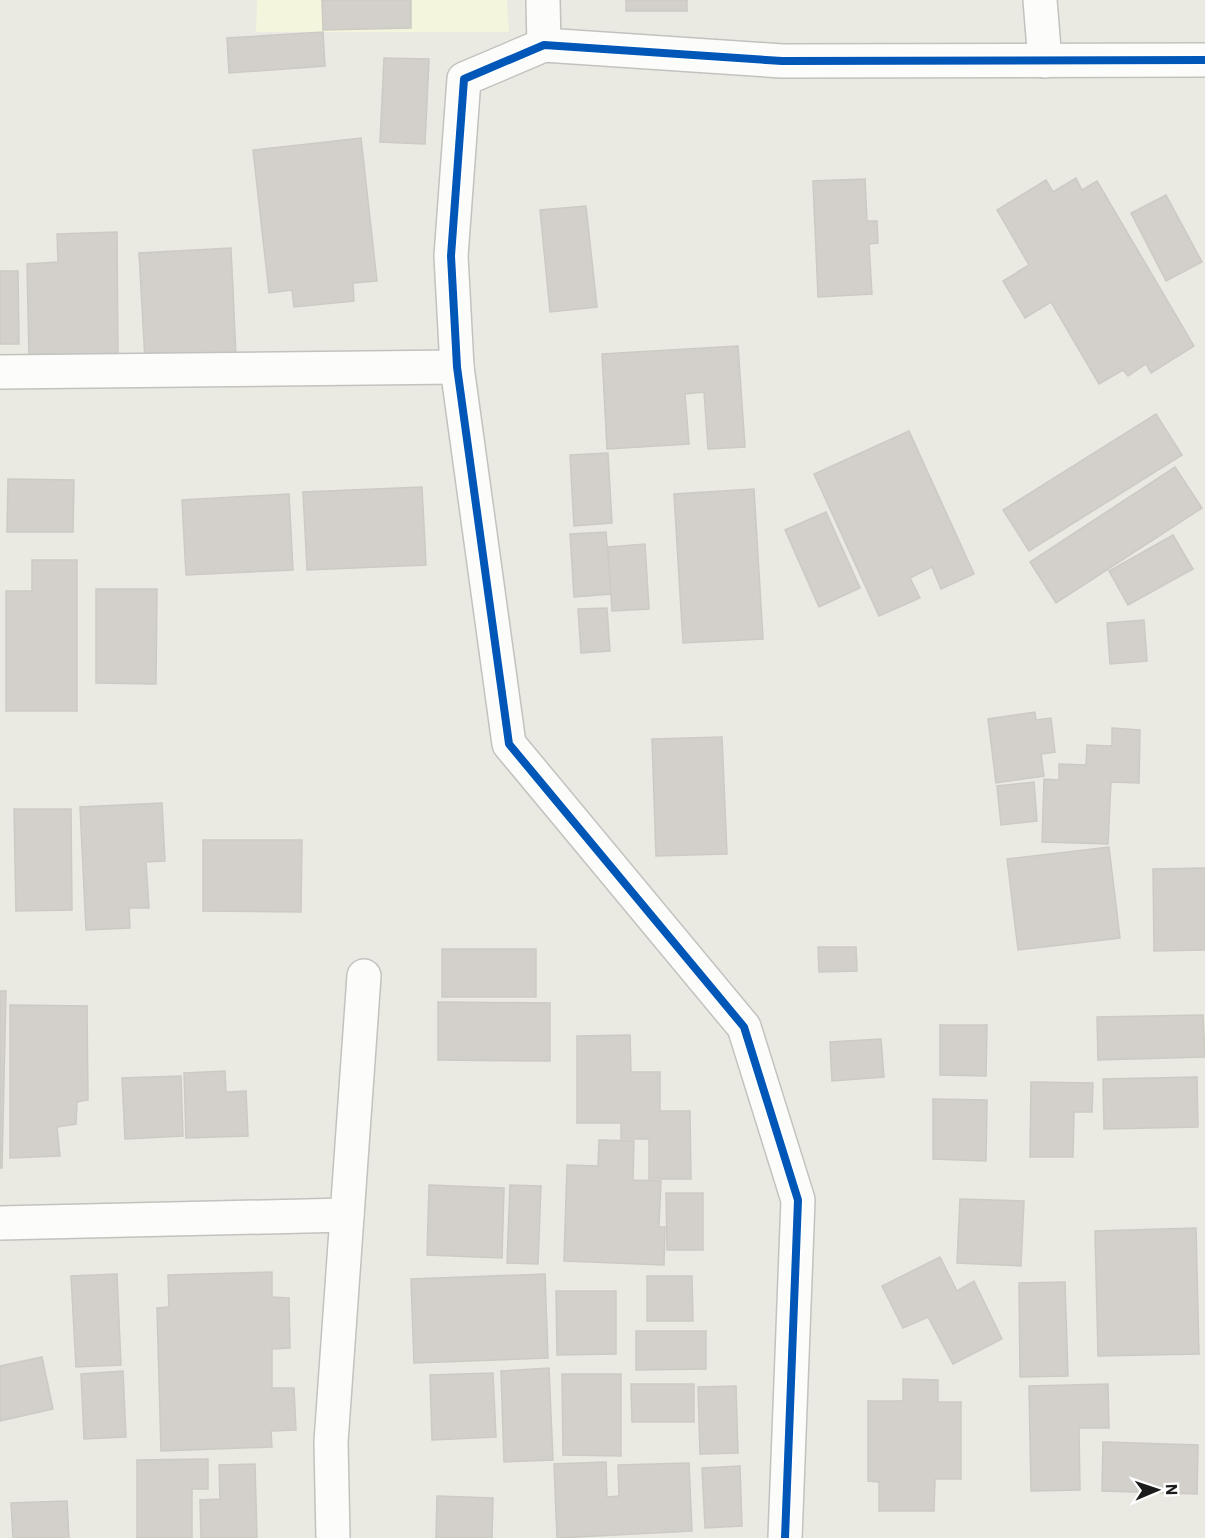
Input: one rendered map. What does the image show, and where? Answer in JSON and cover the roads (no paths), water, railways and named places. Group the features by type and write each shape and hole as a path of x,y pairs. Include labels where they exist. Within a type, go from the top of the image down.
{"street":[{"path":"543,0 544,45"},
{"path":"1040,0 1046,61"},
{"path":"785,1538 798,1200 744,1028 510,744 457,367 451,256 464,79 544,45 782,61 1205,60"},
{"path":"0,372 457,367"},
{"path":"333,1538 331,1442 364,976"},
{"path":"0,1223 348,1215"}]}
